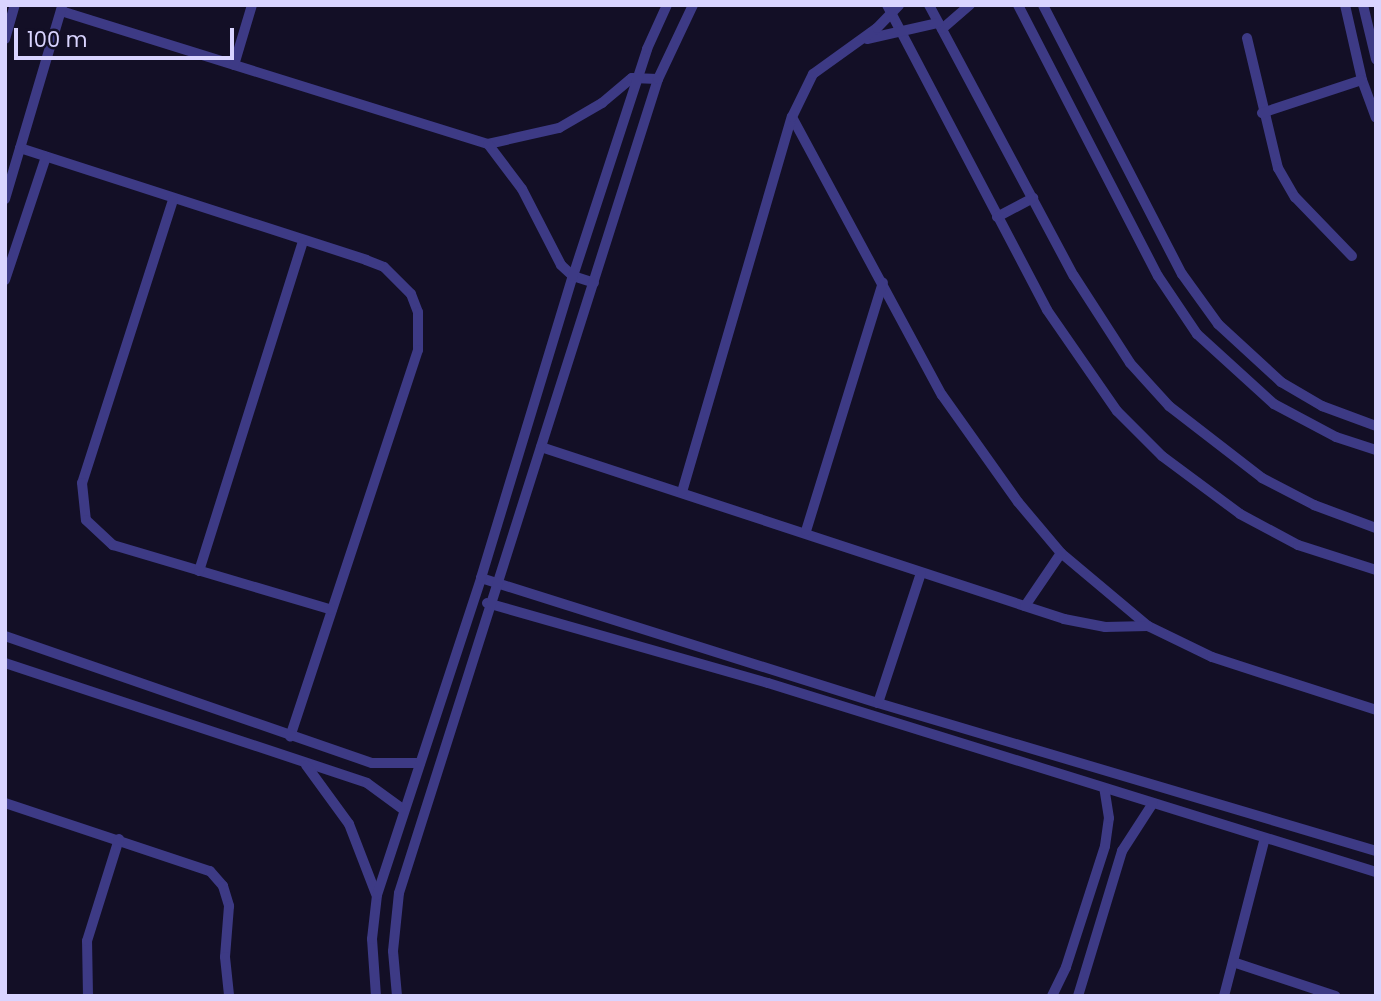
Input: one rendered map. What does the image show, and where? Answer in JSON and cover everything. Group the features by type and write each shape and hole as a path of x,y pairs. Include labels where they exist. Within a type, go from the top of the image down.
{"street":[{"path":"5,39 16,5"},
{"path":"234,65 252,5"},
{"path":"376,996 372,939 377,895 481,578 573,275 639,76 667,5"},
{"path":"397,996 393,951 399,893 658,79 693,5"},
{"path":"929,5 1096,314 1130,362 1169,406 1262,478 1314,505 1376,528"},
{"path":"861,40 940,26 970,5"},
{"path":"1018,5 1158,276 1197,334 1274,404 1336,437 1376,450"},
{"path":"1043,5 1182,274 1218,324 1281,382 1322,406 1376,426"},
{"path":"1345,5 1362,80 1376,118"},
{"path":"1363,5 1376,59"},
{"path":"5,199 61,8 488,144 559,128 639,76 658,79"},
{"path":"682,492 792,117 813,74 861,40 892,8 902,33 997,217 1078,361 1117,411 1162,456 1212,496 1268,531 1328,557 1376,570"},
{"path":"1349,21 1367,18"},
{"path":"1248,38 1262,113 1283,178 1309,213 1352,256"},
{"path":"1262,113 1362,80"},
{"path":"792,117 942,395 1018,502 1061,553 1148,626 1212,657 1376,710"},
{"path":"488,144 522,189 556,258 573,275 594,283"},
{"path":"20,148 384,267 411,294 420,331 418,350 290,736"},
{"path":"5,280 46,157"},
{"path":"997,217 1033,198"},
{"path":"173,200 80,496 86,520 102,539 332,610"},
{"path":"200,571 303,242"},
{"path":"806,531 883,283"},
{"path":"541,447 806,531 920,573 1084,624 1148,626"},
{"path":"1025,606 1061,553"},
{"path":"878,703 920,573"},
{"path":"481,578 878,703 1376,852"},
{"path":"474,599 781,687 1376,872"},
{"path":"5,636 324,747 386,766 419,763"},
{"path":"5,663 377,788 404,810"},
{"path":"318,767 324,747"},
{"path":"304,762 349,824 377,895"},
{"path":"1052,996 1101,859 1109,818 1104,788"},
{"path":"5,803 201,866 217,878 229,906 225,957 229,996"},
{"path":"1078,996 1127,838 1153,803"},
{"path":"1224,996 1265,838"},
{"path":"88,996 87,942 119,839"},
{"path":"1101,859 1118,864"},
{"path":"1233,962 1335,996"}]}
